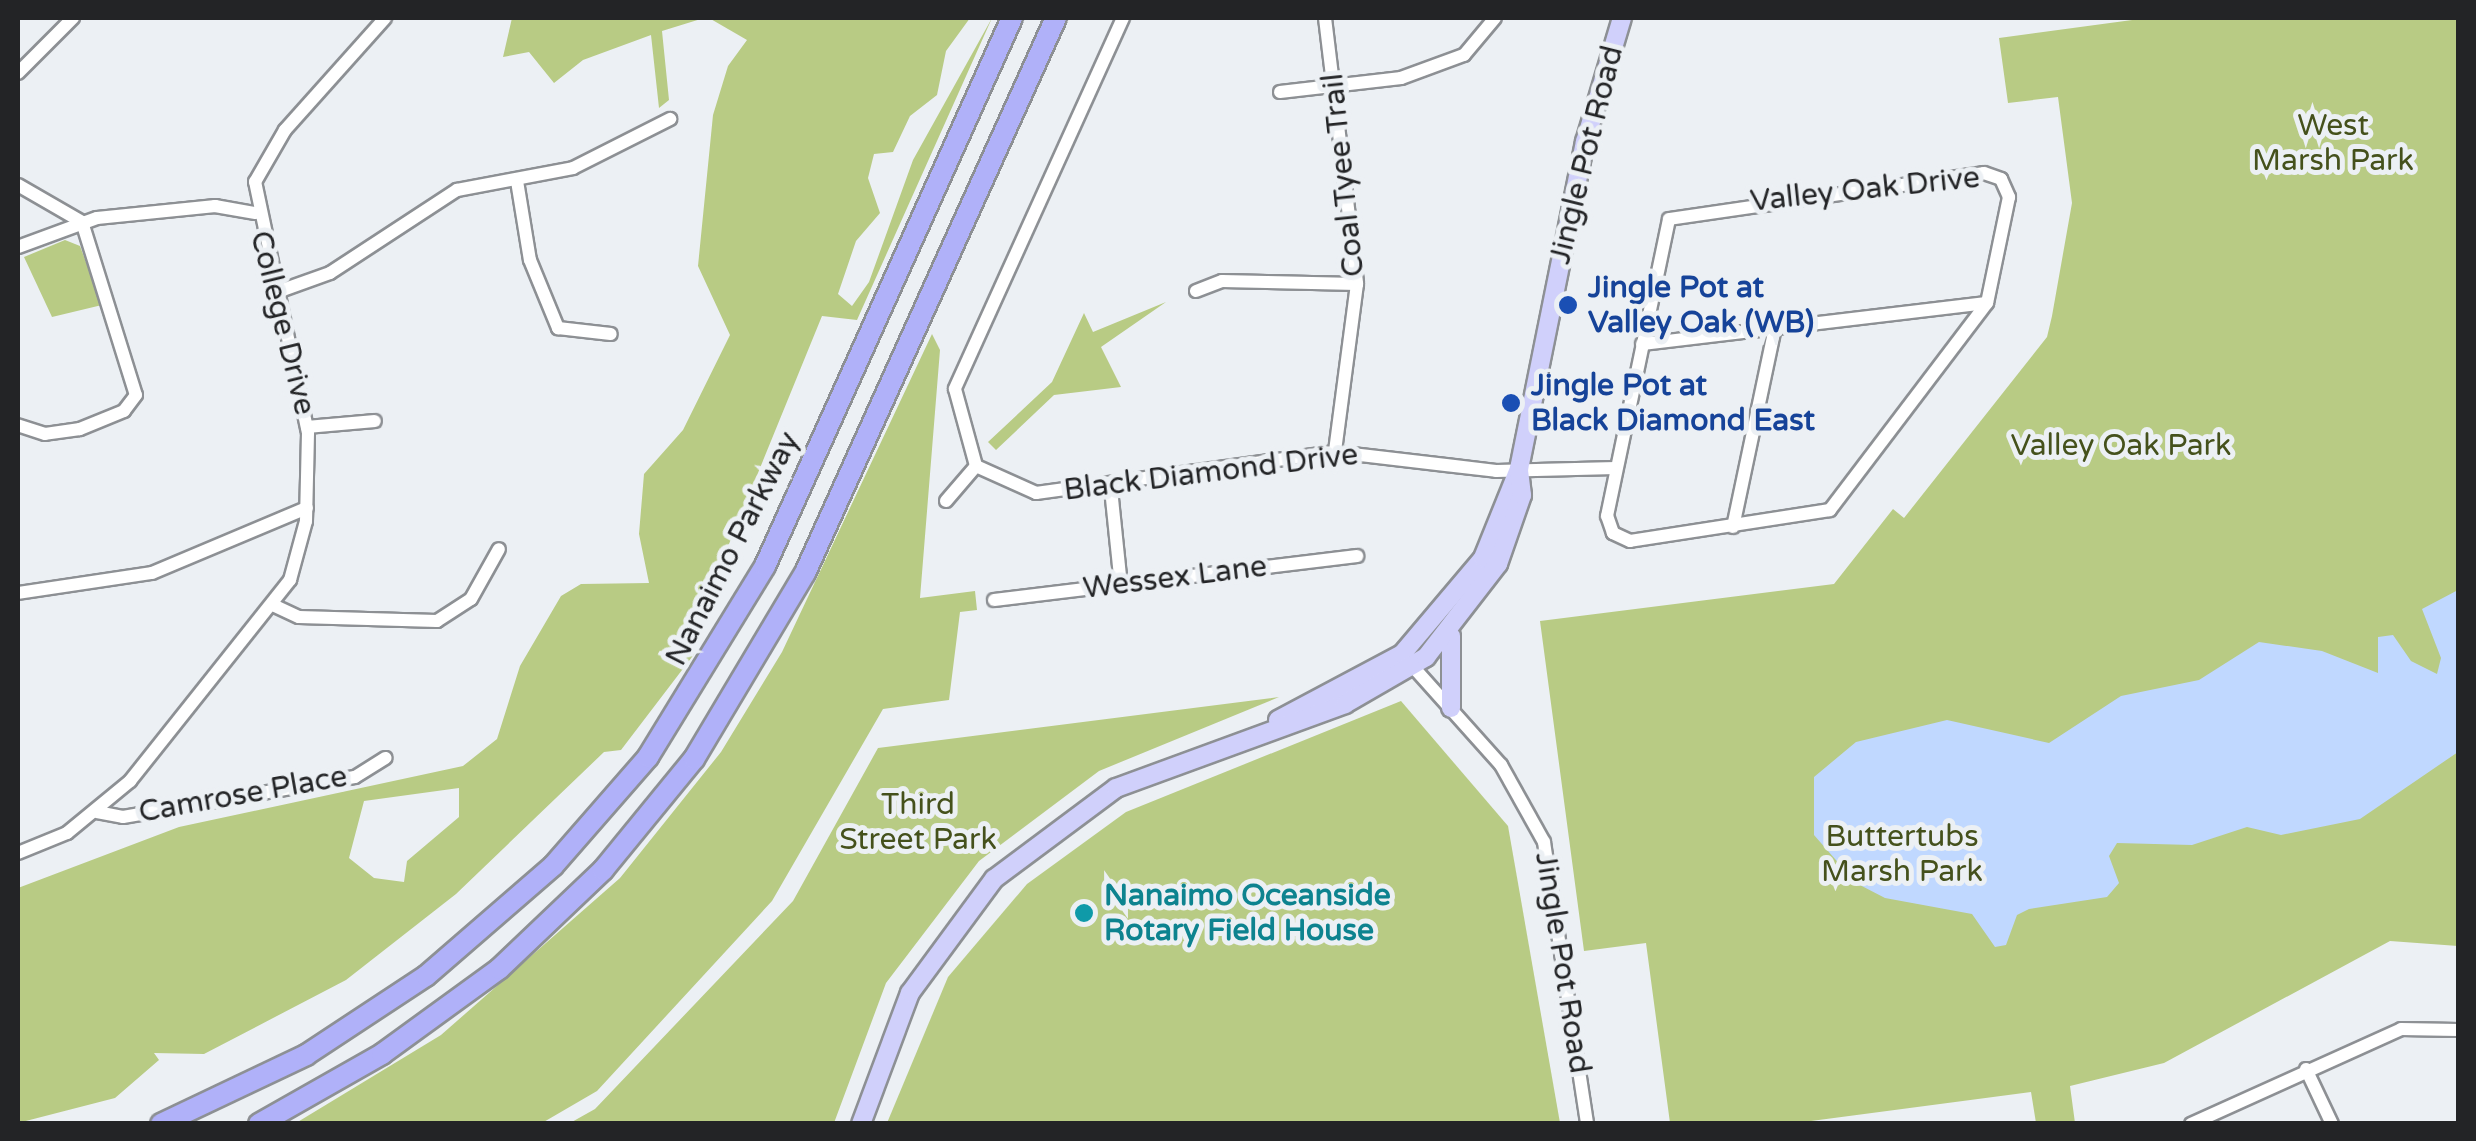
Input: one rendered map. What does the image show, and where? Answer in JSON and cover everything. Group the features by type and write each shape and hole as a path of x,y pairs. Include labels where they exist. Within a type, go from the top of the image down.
{"highway":[{"name":"Nanaimo Parkway","path":"162,1124 306,1055 426,976 552,866 648,756 765,566 1012,18"},
{"path":"259,1124 392,1048 507,962 603,870 694,760 804,573 1056,18"}],"main road":[{"name":"Jingle Pot Road","path":"1408,661 1470,581 1519,469 1585,142 1622,18"},
{"name":"Jingle Pot Road","path":"1408,661 1453,630 1502,555 1522,494 1519,469"},
{"path":"1451,708 1453,630"},
{"path":"861,1124 918,978 1002,872 1116,788 1269,726 1408,661"}],"street":[{"path":"18,74 73,18"},
{"name":"College Drive","path":"18,854 97,812 190,716 275,606 307,508 307,427 255,213 270,151 385,18"},
{"path":"946,501 976,466 955,389 1123,18"},
{"name":"Coal Tyee Trail","path":"1325,18 1358,284 1335,452"},
{"path":"1280,92 1401,78 1464,55 1495,18"},
{"path":"277,292 330,274 457,190 517,181 589,162 670,119"},
{"name":"Valley Oak Drive","path":"1984,173 2001,179 2009,196 1987,304 1830,510 1630,540 1613,533 1607,516 1642,344 1667,222 1678,212 1984,173"},
{"path":"517,181 530,260 558,328 610,334"},
{"path":"18,185 82,222 136,395 124,412 80,429 45,434 18,426"},
{"path":"18,247 82,222 206,207 255,213"},
{"path":"1196,290 1257,279 1358,284"},
{"path":"1642,344 1987,304"},
{"path":"1733,527 1775,328"},
{"path":"307,427 375,420"},
{"name":"Black Diamond Drive","path":"976,466 1036,493 1112,489 1335,452 1519,469"},
{"path":"1519,469 1616,468"},
{"path":"1112,489 1121,585"},
{"path":"18,592 152,573 307,508"},
{"path":"275,606 298,616 437,621 471,599 499,549"},
{"name":"Wessex Lane","path":"994,600 1357,556"},
{"name":"Jingle Pot Road","path":"1408,661 1520,791 1544,842 1587,1124"},
{"name":"Camrose Place","path":"97,812 123,817 355,777 385,758"},
{"path":"2191,1124 2401,1029 2458,1030"},
{"path":"2306,1070 2332,1124"}],"green space":[{"path":"512,18 704,18 662,31 669,100 659,108 651,35 583,60 554,83 529,52 503,57"},
{"path":"709,18 970,18 946,51 937,95 910,116 893,152 874,154 868,178 880,213 856,241 838,294 852,306 869,282 913,160 992,18 857,320 822,316 689,642 695,653 621,750 604,752 456,894 346,980 204,1054 154,1053 159,1060 115,1098 18,1123 18,888 179,827 463,766 497,739 520,666 561,596 581,584 649,583 639,534 644,474 683,430 730,335 698,266 713,115 728,66 747,40","holes":["459,788 459,817 407,861 404,882 374,878 349,858 364,801"]},
{"name":"Buttertubs Marsh Park","path":"2147,18 2458,18 2458,946 2390,941 2164,1063 2070,1086 2075,1123 2036,1123 2031,1092 1796,1123 1670,1123 1646,943 1584,951 1540,621 1834,584 1893,509 1904,518 2047,337 2052,316 2072,203 2058,97 2008,103 1999,38"},
{"path":"65,240 80,246 102,305 52,317 24,257"},
{"path":"1166,302 1101,347 1121,387 1054,395 996,450 988,442 1052,382 1084,313 1093,332"},
{"path":"932,334 940,350 920,598 975,591 977,610 960,612 949,700 883,709 772,901 597,1091 542,1123 296,1123 441,1035 620,878 721,752 782,652"},
{"name":"Third Street Park","path":"1279,697 1099,771 979,861 886,983 834,1123 570,1123 595,1109 793,901 878,748"},
{"name":"Third Street Park","path":"1401,701 1508,826 1560,1123 887,1123 948,977 1027,884 1126,812"}],"water":[{"path":"2458,590 2458,752 2360,819 2281,835 2247,827 2192,845 2117,843 2109,856 2119,883 2107,897 2029,909 2017,915 2006,945 1995,947 1972,914 1885,898 1856,883 1814,835 1814,777 1856,742 1947,720 2049,743 2121,696 2199,680 2259,642 2322,651 2378,673 2378,637 2393,635 2411,661 2437,674 2441,658 2422,609"}],"place":[{"name":"Jingle Pot at Valley Oak (WB)","path":"1568,305"},
{"name":"Jingle Pot at Black Diamond East","path":"1511,403"},
{"name":"Nanaimo Oceanside Rotary Field House","path":"1084,913"}],"park label":[{"name":"West Marsh Park","path":"2333,143"},
{"name":"Valley Oak Park","path":"2121,446"}]}
